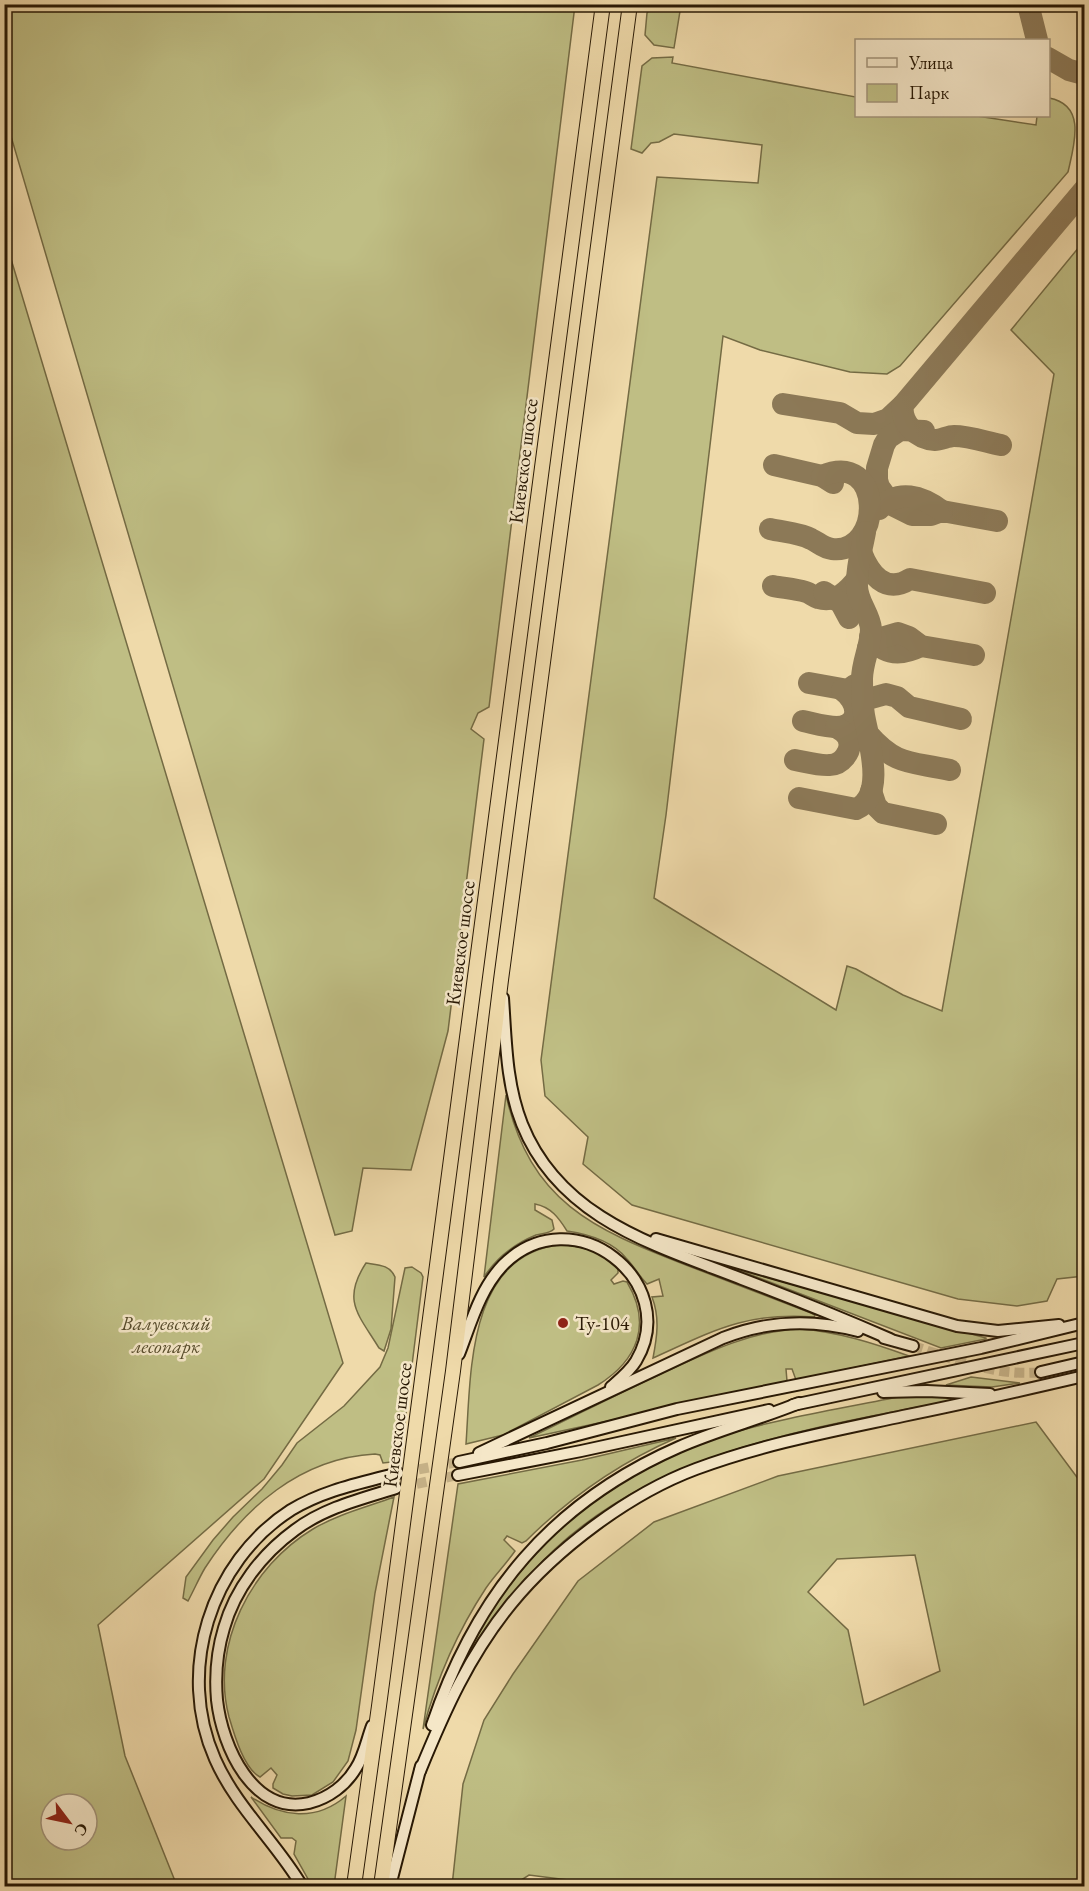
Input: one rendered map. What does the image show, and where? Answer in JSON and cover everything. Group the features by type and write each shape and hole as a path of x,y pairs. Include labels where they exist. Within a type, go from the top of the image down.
{"highway":[{"name":"Киевское шоссе","path":"354,1887 380,1706 603,4"},
{"path":"381,1887 453,1371 501,980 630,4"}],"main road":[{"path":"501,980 512,1091 526,1133 545,1167 565,1190 603,1219 664,1249 831,1313 890,1339"},
{"path":"619,1228 957,1326 977,1330 1004,1331 1084,1323"},
{"path":"453,1371 482,1295 504,1264 525,1248 535,1244 553,1240 577,1241 598,1247 622,1264 637,1283 645,1305 645,1334 640,1354 626,1373 602,1394"},
{"path":"913,1346 822,1324 748,1328 459,1461 547,1443 677,1409 981,1348 1084,1323"},
{"path":"458,1475 549,1458 1084,1343"},
{"path":"1041,1372 1084,1362"},
{"path":"420,1771 454,1692 498,1621 541,1573 581,1536 621,1507 695,1469 790,1440 1084,1376"},
{"path":"855,1392 917,1391 1003,1394"},
{"path":"390,1887 441,1699 464,1645 502,1583 539,1542 582,1504 639,1467 681,1446 799,1403"},
{"path":"302,1887 279,1852 241,1804 211,1750 205,1732 199,1697 199,1663 204,1634 213,1606 226,1579 243,1554 271,1526 292,1510 322,1494 398,1473"},
{"path":"380,1706 358,1764 348,1778 336,1790 321,1799 305,1804 287,1804 259,1791 236,1761 221,1721 217,1699 217,1675 221,1641 233,1604 248,1579 276,1546 315,1517 396,1488"}],"green space":[{"path":"5,4 575,5 489,707 478,713 471,729 484,739 448,1031 411,1170 363,1168 352,1231 335,1235 5,116"},
{"path":"659,5 681,5 674,48 654,45 645,35 647,13 649,10 658,9"},
{"path":"673,57 672,63 855,97 855,117 984,117 1036,125 1037,117 1050,117 1050,98 1061,102 1069,109 1073,117 1075,139 1068,172 900,366 887,374 850,372 760,350 723,336 654,898 836,1010 847,966 903,995 942,1011 1054,374 1011,330 1084,241 1084,1276 1057,1279 1047,1301 1017,1306 958,1299 632,1205 583,1164 588,1137 545,1096 541,1060 657,177 758,183 762,145 674,134 659,142 651,143 642,153 631,149 642,66 652,58"},
{"name":"Валуевский лесопарк","path":"5,239 343,1363 264,1479 98,1625 125,1756 177,1886 5,1886"},
{"path":"506,1095 517,1132 531,1162 549,1186 570,1207 595,1224 653,1252 811,1313 815,1315 814,1317 790,1316 749,1321 712,1332 653,1358 657,1320 652,1297 663,1296 659,1279 647,1284 629,1261 614,1247 591,1236 567,1231 554,1214 535,1204 535,1210 552,1220 554,1229 513,1247 500,1257 484,1277"},
{"path":"558,1245 574,1246 598,1253 618,1268 618,1273 611,1280 614,1284 627,1282 635,1297 639,1312 637,1340 623,1364 598,1385 503,1435 466,1444 473,1353 490,1295 506,1271 528,1254"},
{"path":"366,1263 387,1268 395,1277 391,1329 384,1351 379,1348 360,1317 354,1298 359,1276"},
{"path":"412,1267 423,1277 400,1461 383,1463 380,1455 375,1454 348,1458 322,1465 276,1490 237,1525 205,1568 188,1601 183,1598 186,1577 213,1540 262,1489 297,1443 344,1406 380,1367 388,1348 405,1268"},
{"path":"733,1268 986,1338 986,1339 941,1348"},
{"path":"800,1329 856,1339 909,1356 796,1380 792,1369 786,1369 787,1381 784,1383 529,1438 628,1389 729,1344 764,1334"},
{"path":"971,1377 1020,1383 992,1387 946,1385"},
{"path":"908,1395 968,1397 858,1419 750,1445 697,1463 647,1486 599,1514 555,1549 506,1603 465,1663 490,1610 508,1586 568,1523 613,1487 664,1458 717,1437 764,1424"},
{"path":"1036,1422 1084,1484 1084,1886 591,1886 591,1883 529,1875 512,1886 452,1886 463,1784 484,1720 578,1581 654,1522 778,1476","holes":["915,1555 940,1671 864,1705 848,1630 808,1592 837,1559"]},
{"path":"676,1438 635,1458 596,1482 526,1541 522,1543 507,1536 504,1540 515,1551 486,1588 457,1639 441,1674 423,1729 458,1484 582,1460"},
{"path":"394,1497 375,1593 356,1730 348,1761 333,1782 312,1795 283,1794 273,1788 277,1775 271,1768 260,1777 249,1767 240,1750 229,1717 225,1690 225,1662 231,1636 254,1586 271,1564 291,1545 332,1519"},
{"path":"346,1796 334,1886 312,1886 294,1854 296,1841 292,1838 281,1838 251,1797 274,1809 299,1814 323,1810"}],"taxiway":[{"path":"1028,4 1037,39"},
{"path":"1050,59 1069,70 1084,74"},
{"path":"1001,445 960,436 935,440 922,437 907,424 903,405 1084,190"},
{"path":"783,404 840,413 857,423 874,424 888,419 903,405"},
{"path":"924,431 900,430 888,438 884,445 877,468 877,480 879,487 892,505 912,515 931,515 942,511 997,521"},
{"path":"774,465 822,476 833,483"},
{"path":"770,529 802,535 832,549 849,546 861,536 868,521 870,505 866,489 857,477 842,472 822,476"},
{"path":"879,509 894,498 910,496 926,501 942,511"},
{"path":"799,798 856,809 865,802 871,792 873,766 862,697 863,666 871,629 857,586 858,565 865,532"},
{"path":"861,552 873,574 886,583 901,583 910,579 985,593"},
{"path":"773,586 830,599 841,595 858,578"},
{"path":"824,592 841,603 849,618"},
{"path":"868,648 881,638 898,633 909,637 921,646 974,655"},
{"path":"870,637 881,647 893,652 907,651 921,646"},
{"path":"809,683 848,690 855,685"},
{"path":"803,721 837,727 851,722 855,712 854,706 852,700 842,690"},
{"path":"856,712 868,699 886,694 897,697 909,707 961,719"},
{"path":"795,760 826,765 842,760 849,749 849,741 846,734 836,727"},
{"path":"868,734 878,745 896,758 950,770"},
{"path":"871,791 876,806 883,813 936,824"}],"tunnel":[{"path":"913,1346 992,1369 1008,1372 1041,1372"},
{"path":"404,1472 459,1462"},
{"path":"402,1487 458,1475"}],"place":[{"name":"Ту-104","path":"563,1323"}]}
